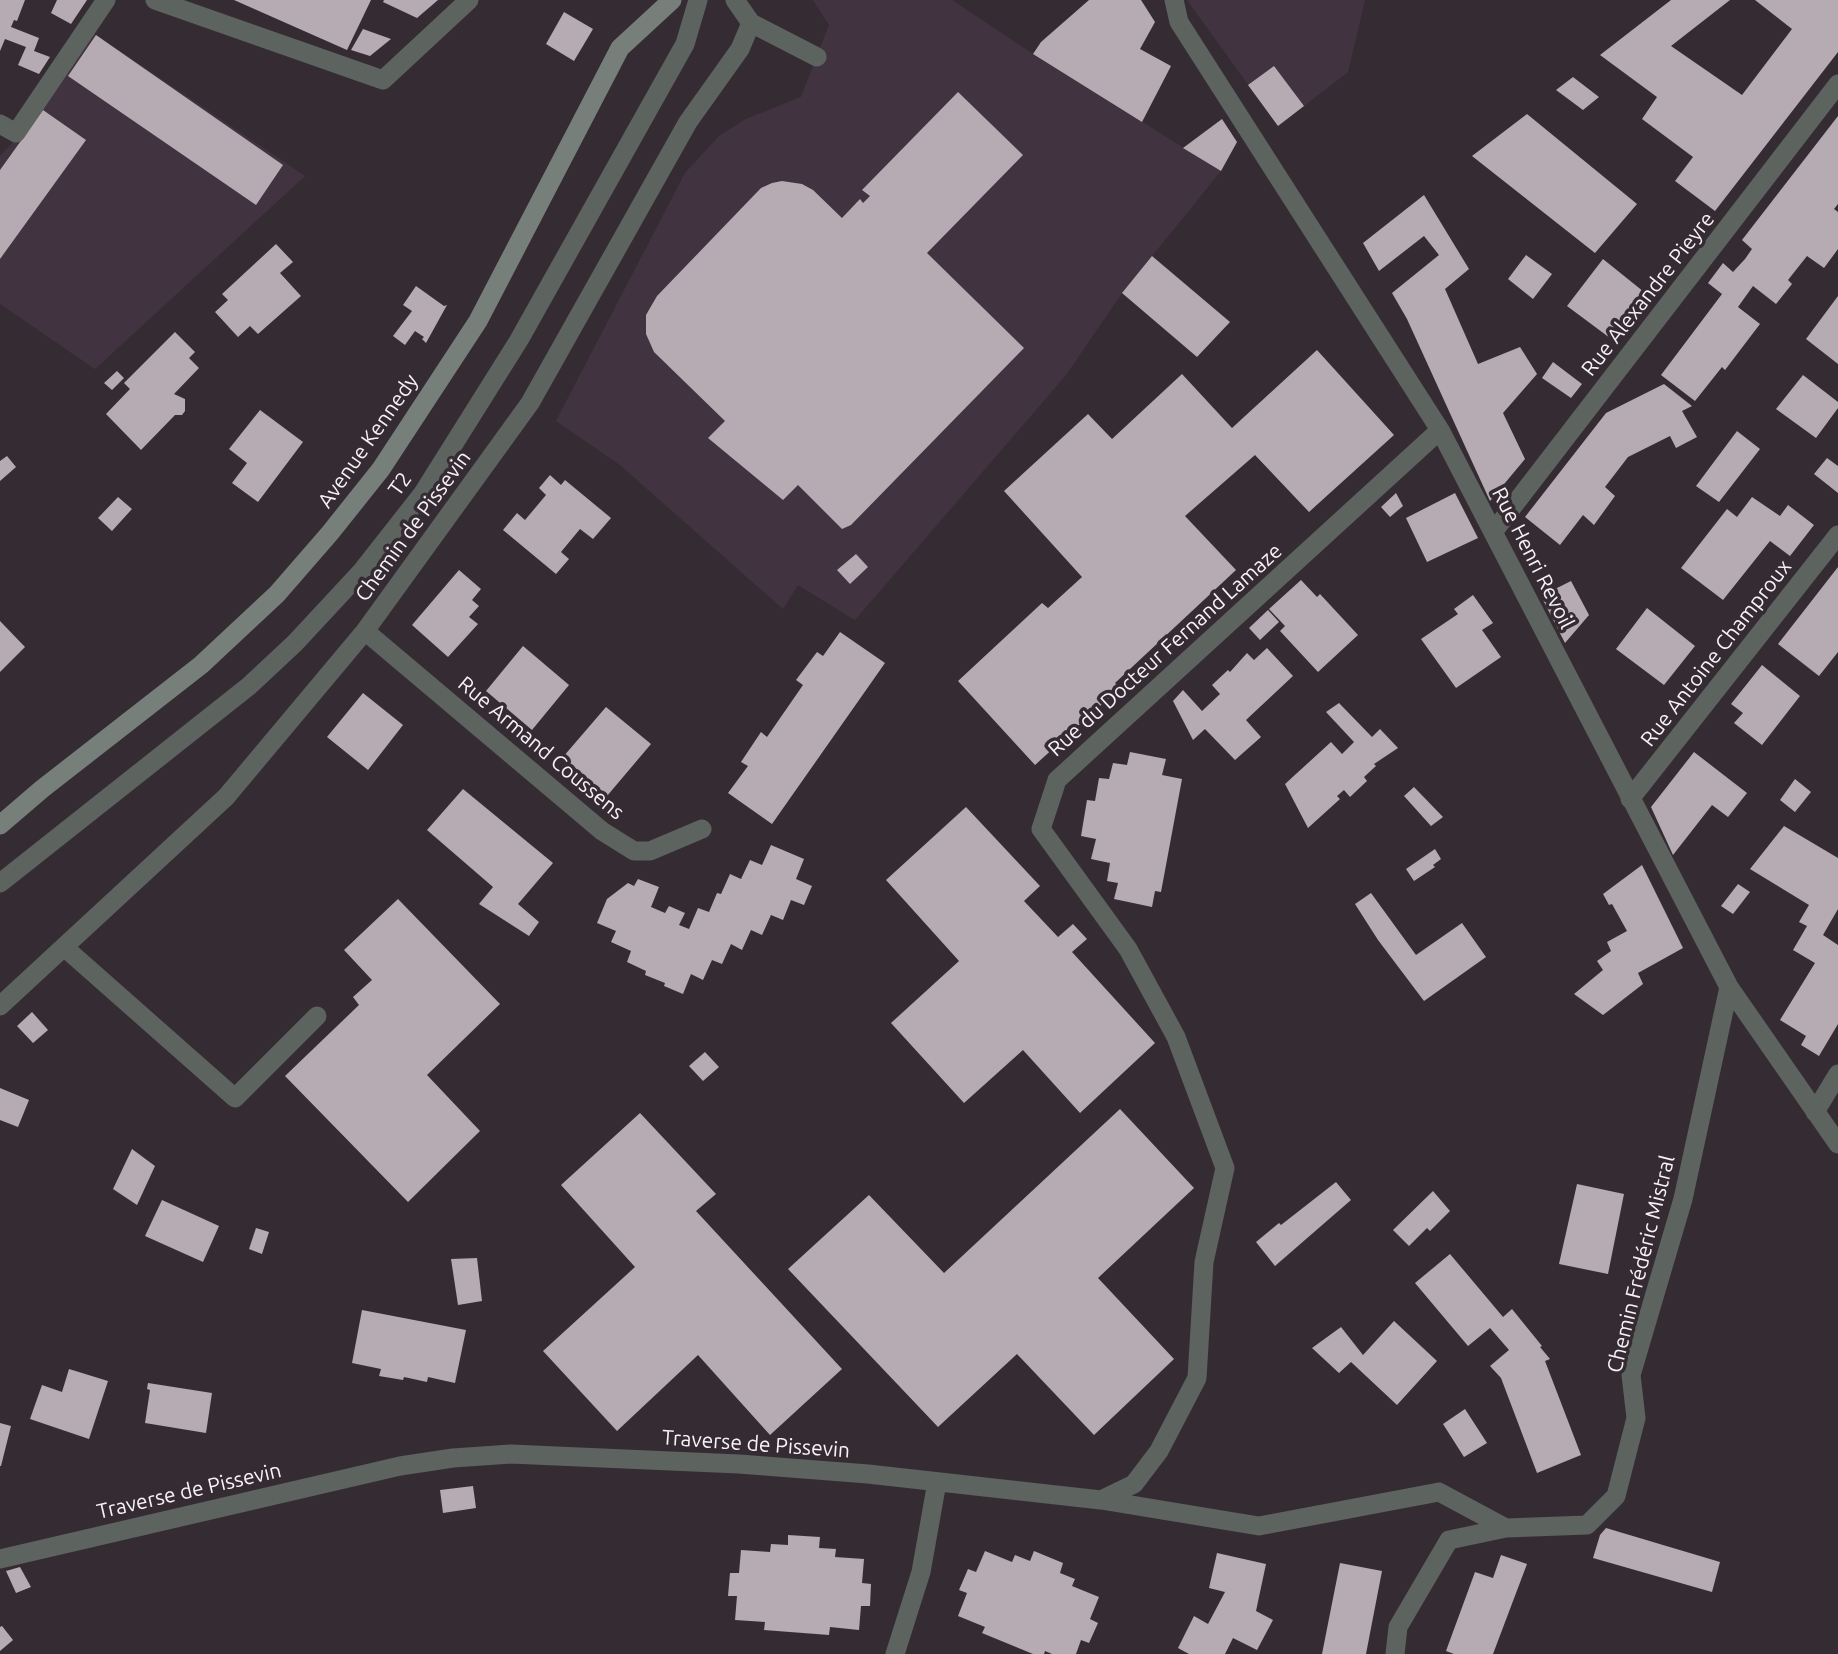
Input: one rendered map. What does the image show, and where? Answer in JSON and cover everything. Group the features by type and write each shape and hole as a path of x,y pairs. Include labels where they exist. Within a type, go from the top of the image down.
{"main road":[{"name":"Avenue Kennedy","path":"0,825 201,665 277,594 339,522 381,469 478,321 620,48 672,0"}],"street":[{"path":"0,124 16,133 106,0"},
{"path":"155,0 383,80 470,0"},
{"name":"T2","path":"0,883 249,686 295,643 361,572 423,493 519,340 685,44 698,0"},
{"path":"735,0 751,23 817,57"},
{"name":"Rue Henri Revoil","path":"1174,0 1180,22 1440,430 1729,988 1838,1144"},
{"name":"Chemin de Pissevin","path":"0,1006 226,797 365,631 530,403 688,122 740,49 751,23"},
{"name":"Rue Alexandre Pieyre","path":"1494,531 1838,84"},
{"name":"Rue du Docteur Fernand Lamaze","path":"1101,1500 1134,1484 1159,1451 1198,1378 1204,1262 1226,1168 1176,1037 1128,948 1041,829 1057,780 1440,430"},
{"name":"Rue Antoine Champroux","path":"1630,799 1838,535"},
{"name":"Rue Armand Coussens","path":"365,631 601,831 634,851 650,850 702,829"},
{"path":"64,947 235,1098 317,1016"},
{"name":"Chemin Frédéric Mistral","path":"1395,1654 1398,1627 1449,1540 1506,1528 1587,1525 1616,1496 1636,1418 1631,1375 1683,1199 1729,988"},
{"path":"1815,1112 1838,1074"},
{"name":"Traverse de Pissevin","path":"0,1559 400,1466 453,1458 510,1454 725,1463 937,1482 1101,1500 1259,1526 1439,1492 1506,1528"},
{"path":"895,1654 921,1572 937,1482"}],"shaded area":[{"path":"813,0 952,0 1033,54 1221,171 1122,293 1066,375 855,620 798,585 783,609 620,465 556,421 685,173 719,136 746,119 801,97 829,25"},
{"path":"1187,0 1365,0 1348,72 1278,126"},
{"path":"90,31 305,176 95,369 0,304 0,156 15,140"}],"building":[{"path":"0,0 25,0 17,21 14,20 11,27 39,38 34,51 50,57 39,74 18,65 26,47 5,39 0,51"},
{"path":"57,0 87,0 71,24 51,13"},
{"path":"234,0 371,0 347,50"},
{"path":"438,0 417,18 383,2"},
{"path":"1089,0 1141,0 1155,22 1140,49 1171,66 1142,122 1033,54 1041,42"},
{"path":"1671,0 1730,0 1671,46 1742,95 1792,29 1755,0 1838,0 1838,52 1715,211 1675,181 1693,157 1642,119 1657,97 1600,55"},
{"path":"564,12 593,29 574,61 546,44"},
{"path":"363,29 391,39 370,56 351,50"},
{"path":"96,35 283,165 256,205 68,76"},
{"path":"1274,66 1304,106 1278,126 1248,85"},
{"path":"1573,77 1599,97 1583,110 1556,90"},
{"path":"958,92 1023,155 927,253 1024,348 851,525 842,529 798,485 783,500 708,438 725,421 654,352 646,334 646,315 657,296 761,188 782,181 802,184 813,190 842,218 860,199 863,203 870,196 862,190"},
{"path":"43,110 86,140 0,259 0,170"},
{"path":"1527,114 1637,204 1595,253 1472,156"},
{"path":"1838,116 1838,204 1834,209 1838,212 1838,249 1824,268 1807,256 1788,280 1792,284 1776,304 1753,286 1738,307 1760,324 1725,370 1722,367 1695,401 1661,375 1722,294 1708,283 1723,263 1733,272 1745,259 1752,249 1742,240"},
{"path":"1222,119 1237,142 1221,171 1183,148"},
{"path":"1424,195 1469,269 1445,289 1478,364 1520,347 1537,374 1503,413 1525,459 1490,501 1407,319 1392,293 1439,255 1424,236 1379,271 1363,243"},
{"path":"276,244 293,262 280,273 301,296 258,334 250,326 238,337 215,312 228,300 222,294"},
{"path":"1526,255 1552,274 1533,299 1508,279"},
{"path":"1152,256 1230,322 1197,357 1122,293"},
{"path":"1603,259 1649,296 1614,341 1567,306"},
{"path":"416,286 444,306 447,305 426,343 422,339 424,337 415,331 405,345 393,336 412,311 403,305"},
{"path":"1838,296 1838,364 1806,339"},
{"path":"175,332 195,352 189,358 199,368 174,394 185,399 185,411 182,415 175,415 141,450 106,414 130,389 124,383"},
{"path":"1317,350 1394,435 1309,512 1255,455 1185,516 1236,570 1115,683 1120,688 1035,765 958,681 1042,603 1048,608 1082,577 1004,491 1088,414 1112,439 1182,374 1232,428"},
{"path":"1553,362 1582,384 1571,398 1542,378"},
{"path":"117,371 124,378 112,390 104,383"},
{"path":"1803,375 1838,402 1838,408 1816,438 1776,409"},
{"path":"1664,384 1692,406 1682,411 1697,437 1676,448 1670,436 1628,457 1605,487 1615,496 1594,525 1583,515 1560,545 1525,517 1606,413"},
{"path":"260,410 303,442 258,502 232,483 247,463 229,449"},
{"path":"1737,431 1760,449 1719,502 1696,486"},
{"path":"7,456 16,467 0,481 0,461"},
{"path":"1827,458 1838,466 1838,493 1814,474"},
{"path":"550,475 561,485 565,480 611,518 593,539 580,529 561,552 569,559 556,574 503,530 517,513 525,520 546,495 539,488"},
{"path":"1396,493 1403,506 1390,517 1381,507"},
{"path":"1455,493 1478,538 1427,562 1406,518"},
{"path":"118,497 132,509 112,531 98,518"},
{"path":"1752,497 1780,516 1788,505 1814,525 1790,556 1770,541 1723,600 1681,568 1727,509 1737,517"},
{"path":"856,554 868,567 850,584 837,570"},
{"path":"1838,567 1838,652 1819,676 1778,644"},
{"path":"459,570 481,589 472,600 479,606 469,617 478,624 448,657 412,625"},
{"path":"1301,580 1317,597 1320,594 1358,635 1318,672 1280,631 1285,626 1269,609"},
{"path":"1571,581 1589,615 1565,643 1541,596"},
{"path":"1473,595 1493,623 1482,630 1501,657 1456,688 1421,639 1458,614 1454,609"},
{"path":"1647,608 1695,646 1664,685 1616,649"},
{"path":"1268,610 1279,622 1260,640 1249,628"},
{"path":"0,621 25,647 0,672"},
{"path":"840,632 885,663 772,824 728,793 748,766 741,762 761,732 767,737 803,685 796,680 817,652 823,656"},
{"path":"523,646 569,685 532,730 486,691"},
{"path":"1267,648 1293,676 1246,720 1261,737 1235,760 1205,729 1193,740 1173,701 1183,690 1202,711 1220,694 1212,685 1228,670 1230,672 1247,653 1254,660"},
{"path":"1762,665 1800,696 1762,745 1734,723 1743,713 1731,704"},
{"path":"363,693 403,725 368,770 327,737"},
{"path":"1339,703 1372,737 1380,729 1398,748 1374,764 1376,766 1364,777 1367,781 1350,797 1344,790 1337,796 1340,799 1308,828 1285,784 1331,742 1342,754 1354,742 1326,712"},
{"path":"606,707 651,744 607,796 563,757"},
{"path":"1130,752 1166,759 1162,775 1182,779 1161,892 1155,891 1152,907 1114,899 1118,883 1107,881 1110,863 1091,859 1096,839 1081,836 1087,800 1095,801 1099,778 1109,779 1113,763 1127,765"},
{"path":"1694,752 1747,793 1728,817 1712,805 1673,855 1651,807"},
{"path":"1795,779 1811,792 1795,812 1780,800"},
{"path":"1414,787 1443,817 1431,826 1404,796"},
{"path":"463,789 553,863 518,904 539,922 529,936 479,904 493,887 427,830"},
{"path":"966,807 1040,886 1024,901 1058,937 1073,924 1087,939 1072,952 1155,1043 1080,1113 1023,1050 964,1103 891,1023 959,961 886,880"},
{"path":"1784,826 1838,858 1838,909 1823,935 1838,945 1838,1024 1819,1056 1801,1045 1806,1036 1780,1020 1815,963 1793,950 1807,926 1799,922 1809,905 1750,869"},
{"path":"771,845 804,859 796,879 812,886 804,905 791,900 783,920 771,915 762,935 751,930 742,950 731,944 722,964 712,960 703,980 691,974 683,994 664,986 665,983 645,975 646,971 627,962 631,951 611,942 616,931 597,923 607,899 628,883 634,886 638,879 659,887 651,907 665,913 669,906 685,913 679,925 689,929 698,908 709,912 717,893 721,894 730,874 741,879 750,860 762,865"},
{"path":"1435,849 1441,859 1433,865 1435,867 1414,881 1406,869"},
{"path":"1642,865 1683,948 1638,973 1643,984 1603,1015 1574,994 1603,970 1597,961 1611,951 1607,942 1627,931 1612,904 1609,905 1603,894"},
{"path":"1738,884 1750,892 1733,914 1721,906"},
{"path":"1371,893 1416,955 1462,923 1486,957 1424,1001 1378,940 1355,904"},
{"path":"398,899 500,1004 427,1075 480,1131 408,1202 285,1076 359,1005 353,997 372,980 344,950"},
{"path":"32,1012 48,1030 33,1043 17,1026"},
{"path":"705,1052 719,1067 703,1081 689,1066"},
{"path":"0,1088 29,1100 18,1127 0,1120"},
{"path":"1120,1109 1194,1188 1098,1278 1174,1359 1094,1435 1017,1354 938,1427 788,1269 869,1195 944,1273"},
{"path":"640,1113 716,1194 696,1211 842,1369 770,1435 698,1355 617,1431 543,1351 635,1267 561,1185"},
{"path":"132,1149 155,1166 137,1205 113,1189"},
{"path":"1336,1182 1351,1200 1275,1266 1256,1242"},
{"path":"1577,1184 1624,1194 1608,1274 1559,1264"},
{"path":"1433,1191 1450,1211 1430,1231 1427,1228 1409,1246 1393,1230"},
{"path":"162,1200 219,1226 203,1262 145,1236"},
{"path":"256,1228 269,1232 262,1254 249,1249"},
{"path":"1450,1254 1503,1317 1512,1309 1542,1346 1540,1347 1550,1359 1545,1361 1581,1455 1537,1473 1501,1378 1490,1366 1509,1350 1490,1328 1468,1346 1415,1283"},
{"path":"477,1258 482,1301 458,1305 451,1259"},
{"path":"362,1310 466,1330 455,1383 428,1377 427,1382 404,1377 403,1380 379,1376 381,1369 352,1363"},
{"path":"1394,1321 1437,1361 1397,1405 1351,1362 1339,1373 1312,1348 1341,1327 1363,1355"},
{"path":"69,1369 108,1381 89,1439 30,1419 42,1385 62,1392"},
{"path":"148,1383 212,1393 206,1433 145,1423 150,1390 147,1389"},
{"path":"1465,1409 1487,1443 1464,1457 1443,1424"},
{"path":"0,1423 11,1426 1,1466 0,1466"},
{"path":"473,1486 476,1508 443,1513 440,1490"},
{"path":"1606,1528 1720,1562 1712,1592 1593,1558 1600,1535"},
{"path":"788,1535 820,1537 819,1548 836,1549 835,1557 864,1559 862,1583 871,1584 870,1606 861,1606 859,1630 830,1627 829,1635 764,1630 765,1622 735,1620 737,1596 728,1596 730,1573 739,1573 741,1550 770,1552 771,1544 788,1545"},
{"path":"985,1551 1012,1562 1015,1555 1030,1561 1034,1551 1063,1563 1060,1573 1075,1579 1072,1586 1099,1597 1090,1619 1098,1623 1089,1643 1081,1640 1076,1654 1052,1654 1045,1651 1044,1654 1033,1654 982,1633 985,1627 958,1616 967,1593 959,1590 968,1569 976,1572"},
{"path":"1217,1553 1266,1564 1256,1611 1273,1620 1257,1650 1233,1638 1225,1654 1189,1654 1178,1648 1194,1616 1208,1624 1225,1592 1209,1588"},
{"path":"1501,1555 1527,1564 1493,1654 1454,1654 1446,1651 1475,1572 1493,1578"},
{"path":"1340,1563 1382,1571 1366,1654 1322,1654"},
{"path":"20,1567 31,1587 16,1593 6,1571"},
{"path":"2,1626 13,1640 0,1651 0,1627"}]}
